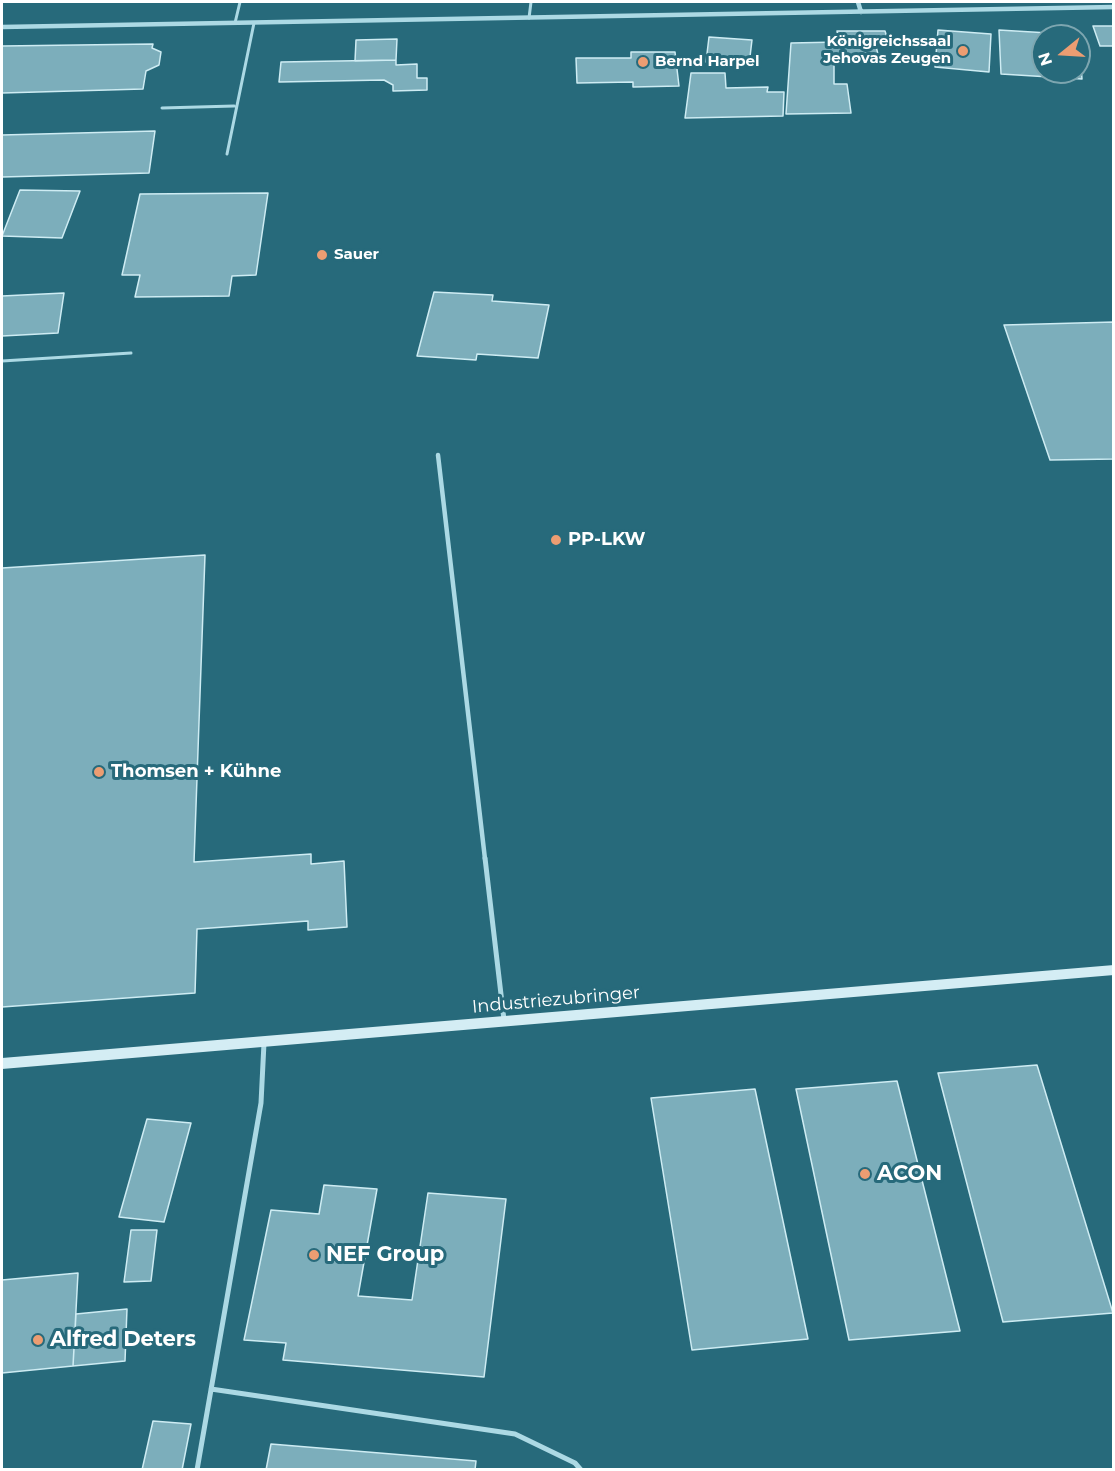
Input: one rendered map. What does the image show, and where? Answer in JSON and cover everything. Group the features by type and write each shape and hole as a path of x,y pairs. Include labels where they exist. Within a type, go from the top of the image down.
{"street":[{"path":"858,2 861,12"},
{"path":"2,27 1113,7"},
{"name":"Industriezubringer","path":"2,1064 1113,970"}],"lane":[{"path":"235,23 240,2"},
{"path":"529,18 531,2"},
{"path":"226,154 234,106 244,78 254,23"},
{"path":"162,108 234,106"},
{"path":"2,361 131,353"},
{"path":"438,455 504,1023"},
{"path":"197,1470 261,1103 264,1043"},
{"path":"211,1389 514,1434 575,1463 581,1470"}],"building":[{"path":"1093,26 1114,26 1114,46 1100,46"},
{"name":"Königreichssaal Jehovas Zeugen","path":"938,30 991,34 989,72 935,67"},
{"path":"999,30 1031,32 1031,76 1001,74"},
{"path":"837,31 885,31 890,47 876,46 879,59 834,58 834,84 847,84 851,113 786,114 791,43 839,42"},
{"path":"709,37 752,40 749,65 706,62"},
{"path":"397,39 396,60 355,61 356,40"},
{"path":"153,44 152,48 161,52 159,65 146,71 143,89 2,93 2,46"},
{"path":"631,52 675,52 679,86 633,87 633,82 577,83 576,58 631,58"},
{"path":"396,60 396,65 417,64 417,78 427,78 427,90 393,91 393,85 384,80 279,82 281,62"},
{"path":"691,73 725,73 726,88 768,87 767,92 784,92 783,116 685,118"},
{"path":"155,131 149,173 2,177 2,135"},
{"path":"20,190 80,191 62,238 2,236"},
{"path":"268,193 256,275 232,276 229,296 135,297 140,275 122,275 140,194"},
{"path":"434,292 493,295 492,301 549,305 538,358 477,354 476,360 417,356"},
{"path":"64,293 58,333 2,336 2,296"},
{"path":"1114,322 1114,459 1050,460 1004,325"},
{"name":"Thomsen + Kühne","path":"205,555 194,862 311,854 311,864 344,861 347,927 308,930 308,921 197,929 195,993 2,1007 2,568"},
{"path":"1037,1065 1113,1313 1003,1322 938,1073"},
{"path":"897,1081 960,1331 849,1340 796,1089"},
{"path":"755,1089 808,1339 692,1350 651,1098"},
{"path":"147,1119 191,1123 164,1222 119,1217"},
{"name":"NEF Group","path":"324,1185 377,1189 358,1296 412,1300 428,1193 506,1199 484,1377 283,1360 286,1343 244,1340 271,1210 319,1214"},
{"path":"131,1230 157,1230 151,1281 124,1282"},
{"name":"Alfred Deters","path":"78,1273 73,1366 2,1373 2,1280"},
{"path":"127,1309 125,1361 73,1366 76,1314"},
{"path":"153,1421 191,1424 182,1470 142,1470"},
{"path":"271,1444 476,1461 475,1470 266,1470"}],"place":[{"name":"Königreichssaal Jehovas Zeugen","path":"963,51"},
{"name":"Bernd Harpel","path":"643,62"},
{"name":"Sauer","path":"322,255"},
{"name":"PP-LKW","path":"556,540"},
{"name":"Thomsen + Kühne","path":"99,772"},
{"name":"ACON","path":"865,1174"},
{"name":"NEF Group","path":"314,1255"},
{"name":"Alfred Deters","path":"38,1340"}]}
